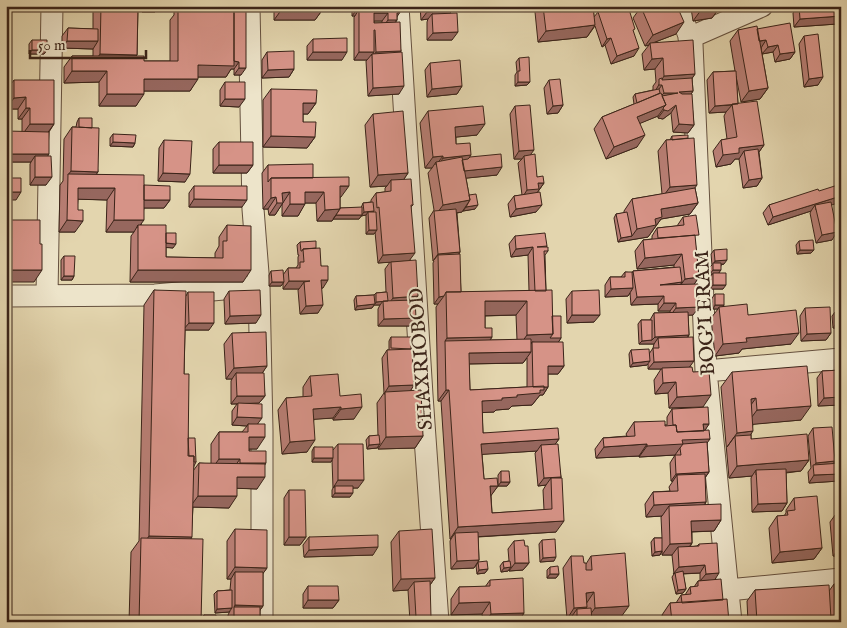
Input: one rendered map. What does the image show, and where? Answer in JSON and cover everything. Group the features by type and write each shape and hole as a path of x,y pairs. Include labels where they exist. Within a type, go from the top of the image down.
{"street":[{"path":"47,295 52,6"},
{"path":"249,6 253,209 259,286 262,431 262,622"},
{"name":"SHAXRIOBOD","path":"398,6 422,405 438,622"},
{"name":"BOG'I ERAM","path":"678,6 692,44 706,371 731,622"},
{"path":"689,38 762,6"},
{"path":"6,296 155,295 259,286"},
{"path":"706,371 841,359"},
{"path":"728,590 841,579"}],"building":[{"path":"101,6 138,6 137,55 100,54"},
{"path":"182,6 234,6 234,66 198,65 198,79 144,79 144,94 107,94 107,71 72,71 72,56 144,56 144,61 178,61 178,9 182,9"},
{"path":"234,6 246,6 246,68 239,68 239,62 234,61"},
{"path":"282,6 323,6 323,9 282,9"},
{"path":"358,6 373,6 373,7 358,8"},
{"path":"375,6 400,6 397,20 388,20 388,13 374,13 374,23 400,22 401,51 376,52 374,30 374,52 359,52 359,9 375,9"},
{"path":"426,6 452,6 452,10 427,12"},
{"path":"543,6 593,6 595,25 546,31"},
{"path":"614,6 628,6 639,48 617,56 611,38 607,39 598,12"},
{"path":"677,6 684,22 653,35 641,7"},
{"path":"700,6 720,6 720,7 701,10"},
{"path":"799,6 841,6 841,16 800,19"},
{"path":"457,13 458,32 433,33 432,14"},
{"path":"790,23 795,52 780,54 778,45 768,47 766,40 759,41 757,29"},
{"path":"757,26 768,88 749,91 738,30"},
{"path":"68,28 98,29 98,41 67,41"},
{"path":"818,34 823,77 809,79 804,36"},
{"path":"347,38 347,52 313,52 313,39"},
{"path":"32,40 47,40 47,50 32,50"},
{"path":"693,40 695,74 664,76 663,58 652,59 650,43"},
{"path":"294,51 294,69 268,70 267,52"},
{"path":"402,52 404,86 373,88 372,54"},
{"path":"529,57 530,82 518,82 518,71 520,71 519,58"},
{"path":"460,60 462,86 432,89 430,63"},
{"path":"736,71 738,104 715,106 713,72"},
{"path":"662,78 662,80 692,78 693,91 679,92 682,94 692,94 694,125 679,124 676,105 668,111 664,110 663,108 666,105 662,96 678,93 664,93 662,85 659,85 659,79"},
{"path":"560,79 563,105 553,106 549,80"},
{"path":"14,80 54,80 54,124 30,124 30,108 26,108 26,97 14,98"},
{"path":"225,82 245,82 245,99 225,99"},
{"path":"271,89 317,90 316,103 303,103 303,122 316,122 315,137 271,136"},
{"path":"659,89 660,93 637,103 635,94"},
{"path":"661,93 666,105 637,117 645,135 614,147 602,117"},
{"path":"757,101 764,145 739,148 739,153 723,155 721,140 737,137 732,104"},
{"path":"530,105 534,150 519,151 515,106"},
{"path":"483,106 485,124 455,127 456,144 470,143 471,155 443,158 443,156 433,157 428,111"},
{"path":"403,111 408,173 378,175 373,114"},
{"path":"79,118 92,118 92,128 79,127"},
{"path":"72,127 99,128 98,172 71,171"},
{"path":"6,131 49,132 49,154 9,154 9,160 6,160"},
{"path":"113,134 136,135 135,143 113,142"},
{"path":"688,135 688,138 672,140 672,136"},
{"path":"694,138 697,185 670,187 666,140"},
{"path":"164,140 192,141 190,174 163,173"},
{"path":"219,142 253,142 253,165 219,165"},
{"path":"758,149 762,178 749,180 744,151"},
{"path":"501,154 502,167 464,171 462,160 470,157"},
{"path":"535,154 537,177 543,176 544,183 538,183 539,189 527,190 524,156"},
{"path":"35,156 51,156 52,177 35,177"},
{"path":"462,157 470,200 443,205 436,162"},
{"path":"313,164 313,178 271,178 268,182 268,165"},
{"path":"68,174 144,175 144,220 114,220 115,188 78,188 78,210 83,210 83,221 67,220"},
{"path":"349,177 349,186 340,186 340,209 325,210 324,192 305,192 305,204 290,204 290,192 282,193 283,203 277,203 276,197 271,198 271,178"},
{"path":"6,178 21,178 21,192 6,192"},
{"path":"411,179 415,253 383,255 376,193 391,191 391,180"},
{"path":"841,184 841,196 773,217 769,205 818,189 819,191"},
{"path":"144,185 170,186 170,200 144,200"},
{"path":"194,186 247,186 247,200 194,199"},
{"path":"695,188 698,203 661,209 662,217 655,219 656,225 637,229 632,199"},
{"path":"540,192 542,205 516,209 514,196"},
{"path":"476,194 478,205 466,207 470,200 469,195"},
{"path":"373,202 374,211 364,212 363,203"},
{"path":"831,202 837,232 822,235 815,205"},
{"path":"362,207 362,215 336,215 340,208"},
{"path":"456,209 460,252 438,254 434,211"},
{"path":"368,212 376,212 377,230 369,230"},
{"path":"627,212 632,236 621,238 616,214"},
{"path":"696,215 699,235 658,238 657,228 684,225 683,217"},
{"path":"6,220 40,220 42,270 6,270"},
{"path":"138,225 166,225 166,257 223,258 223,241 227,241 227,225 251,226 251,270 138,270"},
{"path":"166,233 176,233 176,244 166,243"},
{"path":"545,233 547,246 537,247 548,247 548,251 544,251 546,291 535,291 533,247 516,249 515,236"},
{"path":"695,235 699,277 685,279 682,254 645,258 643,240"},
{"path":"813,240 814,250 800,250 799,241"},
{"path":"316,241 316,248 303,249 301,251 300,242"},
{"path":"320,248 321,266 328,266 328,280 321,280 323,305 306,306 304,282 310,281 289,281 288,268 300,268 300,262 304,262 303,249"},
{"path":"727,249 727,260 715,261 714,250"},
{"path":"460,254 461,292 446,292 444,296 439,297 438,255"},
{"path":"64,256 75,256 74,276 64,276"},
{"path":"416,260 418,296 393,298 391,262"},
{"path":"713,263 721,263 721,270 713,270"},
{"path":"680,267 682,282 660,285 698,284 699,307 676,308 676,303 664,303 664,296 637,297 633,271"},
{"path":"283,270 284,282 272,282 271,271"},
{"path":"625,272 632,272 633,288 611,289 610,277 625,277"},
{"path":"713,273 726,273 726,285 713,285"},
{"path":"154,290 186,291 184,374 189,374 188,456 194,456 192,537 149,536"},
{"path":"260,290 261,315 230,316 229,291"},
{"path":"552,290 553,334 527,335 527,301 485,301 485,328 492,328 492,337 447,338 446,292"},
{"path":"599,290 600,315 572,315 572,291"},
{"path":"188,292 214,292 214,323 189,323"},
{"path":"387,292 388,301 376,302 376,293"},
{"path":"715,294 724,294 724,305 715,305"},
{"path":"374,295 375,304 357,306 356,296"},
{"path":"415,300 416,318 384,319 383,301"},
{"path":"747,304 748,315 796,310 799,333 746,338 747,342 723,344 719,307"},
{"path":"830,307 831,333 807,334 805,308"},
{"path":"688,312 689,335 655,337 654,313"},
{"path":"835,312 841,312 841,324 835,325"},
{"path":"552,316 561,316 561,338 550,338 553,334"},
{"path":"641,320 652,320 652,340 642,341"},
{"path":"266,332 267,366 234,368 232,333"},
{"path":"391,337 411,337 411,349 391,348"},
{"path":"693,337 694,361 654,362 653,348 659,348 658,338"},
{"path":"531,339 531,352 469,353 470,390 544,386 544,390 540,390 540,393 517,395 517,397 502,398 502,400 482,401 483,433 558,428 559,439 481,444 484,479 497,478 498,486 490,486 492,513 552,509 551,478 562,478 564,521 458,527 449,390 446,390 445,341"},
{"path":"532,342 563,342 564,366 548,366 548,387 533,387"},
{"path":"412,349 414,385 389,386 387,350"},
{"path":"649,349 650,361 633,363 631,350"},
{"path":"807,366 811,406 757,410 756,398 751,399 753,431 737,433 732,372"},
{"path":"692,367 693,372 709,371 711,395 677,397 676,382 663,383 662,368"},
{"path":"841,370 841,397 824,398 822,371"},
{"path":"236,373 264,373 265,396 237,396"},
{"path":"338,374 340,396 361,394 362,407 313,409 315,440 290,442 286,398 312,396 310,376"},
{"path":"421,390 423,436 386,437 385,392"},
{"path":"238,403 262,404 262,418 237,417"},
{"path":"708,407 709,424 703,424 704,431 677,432 676,425 673,425 672,409"},
{"path":"665,421 665,426 676,425 677,432 709,430 710,439 682,440 683,444 604,447 603,438 635,436 634,422"},
{"path":"248,424 265,424 265,437 249,437 249,451 266,451 266,463 240,463 240,459 219,459 219,432 248,432"},
{"path":"832,427 835,461 816,463 813,428"},
{"path":"807,434 809,460 737,466 735,436 751,435 751,439"},
{"path":"379,435 380,444 369,445 369,436"},
{"path":"188,438 195,438 196,462 194,462 194,456 189,456"},
{"path":"707,442 709,472 676,474 675,455 681,455 680,448 683,444"},
{"path":"338,444 363,444 364,480 338,480"},
{"path":"558,444 561,477 544,478 541,445"},
{"path":"314,447 333,447 333,458 314,458"},
{"path":"199,463 265,464 265,477 237,477 237,496 198,496"},
{"path":"841,463 841,474 814,475 813,465"},
{"path":"786,469 787,503 758,504 756,470"},
{"path":"501,471 509,471 510,482 501,482"},
{"path":"705,474 706,502 654,505 653,492 678,491 677,475"},
{"path":"335,486 353,486 353,493 335,493"},
{"path":"289,490 305,490 306,537 289,537"},
{"path":"817,496 822,548 780,552 777,516 788,515 787,511 795,510 794,498"},
{"path":"721,504 721,520 691,521 692,543 670,544 669,506"},
{"path":"841,510 841,539 838,511"},
{"path":"235,529 267,530 267,568 235,567"},
{"path":"432,529 435,578 401,579 399,531"},
{"path":"478,532 479,560 457,561 455,533"},
{"path":"378,535 378,547 309,550 309,537"},
{"path":"141,538 203,539 201,622 139,622"},
{"path":"654,538 662,538 662,551 655,552"},
{"path":"555,539 556,557 543,558 542,540"},
{"path":"524,540 525,546 528,546 529,563 515,563 514,541"},
{"path":"717,543 719,573 706,574 705,565 679,567 678,547"},
{"path":"625,553 629,606 595,608 594,592 586,593 587,607 574,608 571,556 583,556 586,570 592,570 591,556"},
{"path":"487,561 488,569 479,570 478,562"},
{"path":"510,561 511,567 504,568 503,562"},
{"path":"558,566 559,574 550,574 550,567"},
{"path":"683,571 686,589 678,590 675,573"},
{"path":"235,572 263,572 263,606 235,605"},
{"path":"523,578 524,613 491,614 490,602 459,603 459,587 490,586 490,580"},
{"path":"721,579 723,600 682,603 681,595 691,594 690,587 698,586 698,581"},
{"path":"430,581 431,617 416,617 414,582"},
{"path":"834,584 841,584 841,622 836,622"},
{"path":"829,585 831,619 757,622 755,590"},
{"path":"308,586 338,586 339,600 308,600"},
{"path":"232,590 232,608 217,609 217,591"},
{"path":"727,599 729,622 672,622 670,603"},
{"path":"234,607 260,607 260,622 234,622"},
{"path":"591,608 592,622 577,622 577,609"},
{"path":"204,615 216,615 216,622 204,622"}]}
